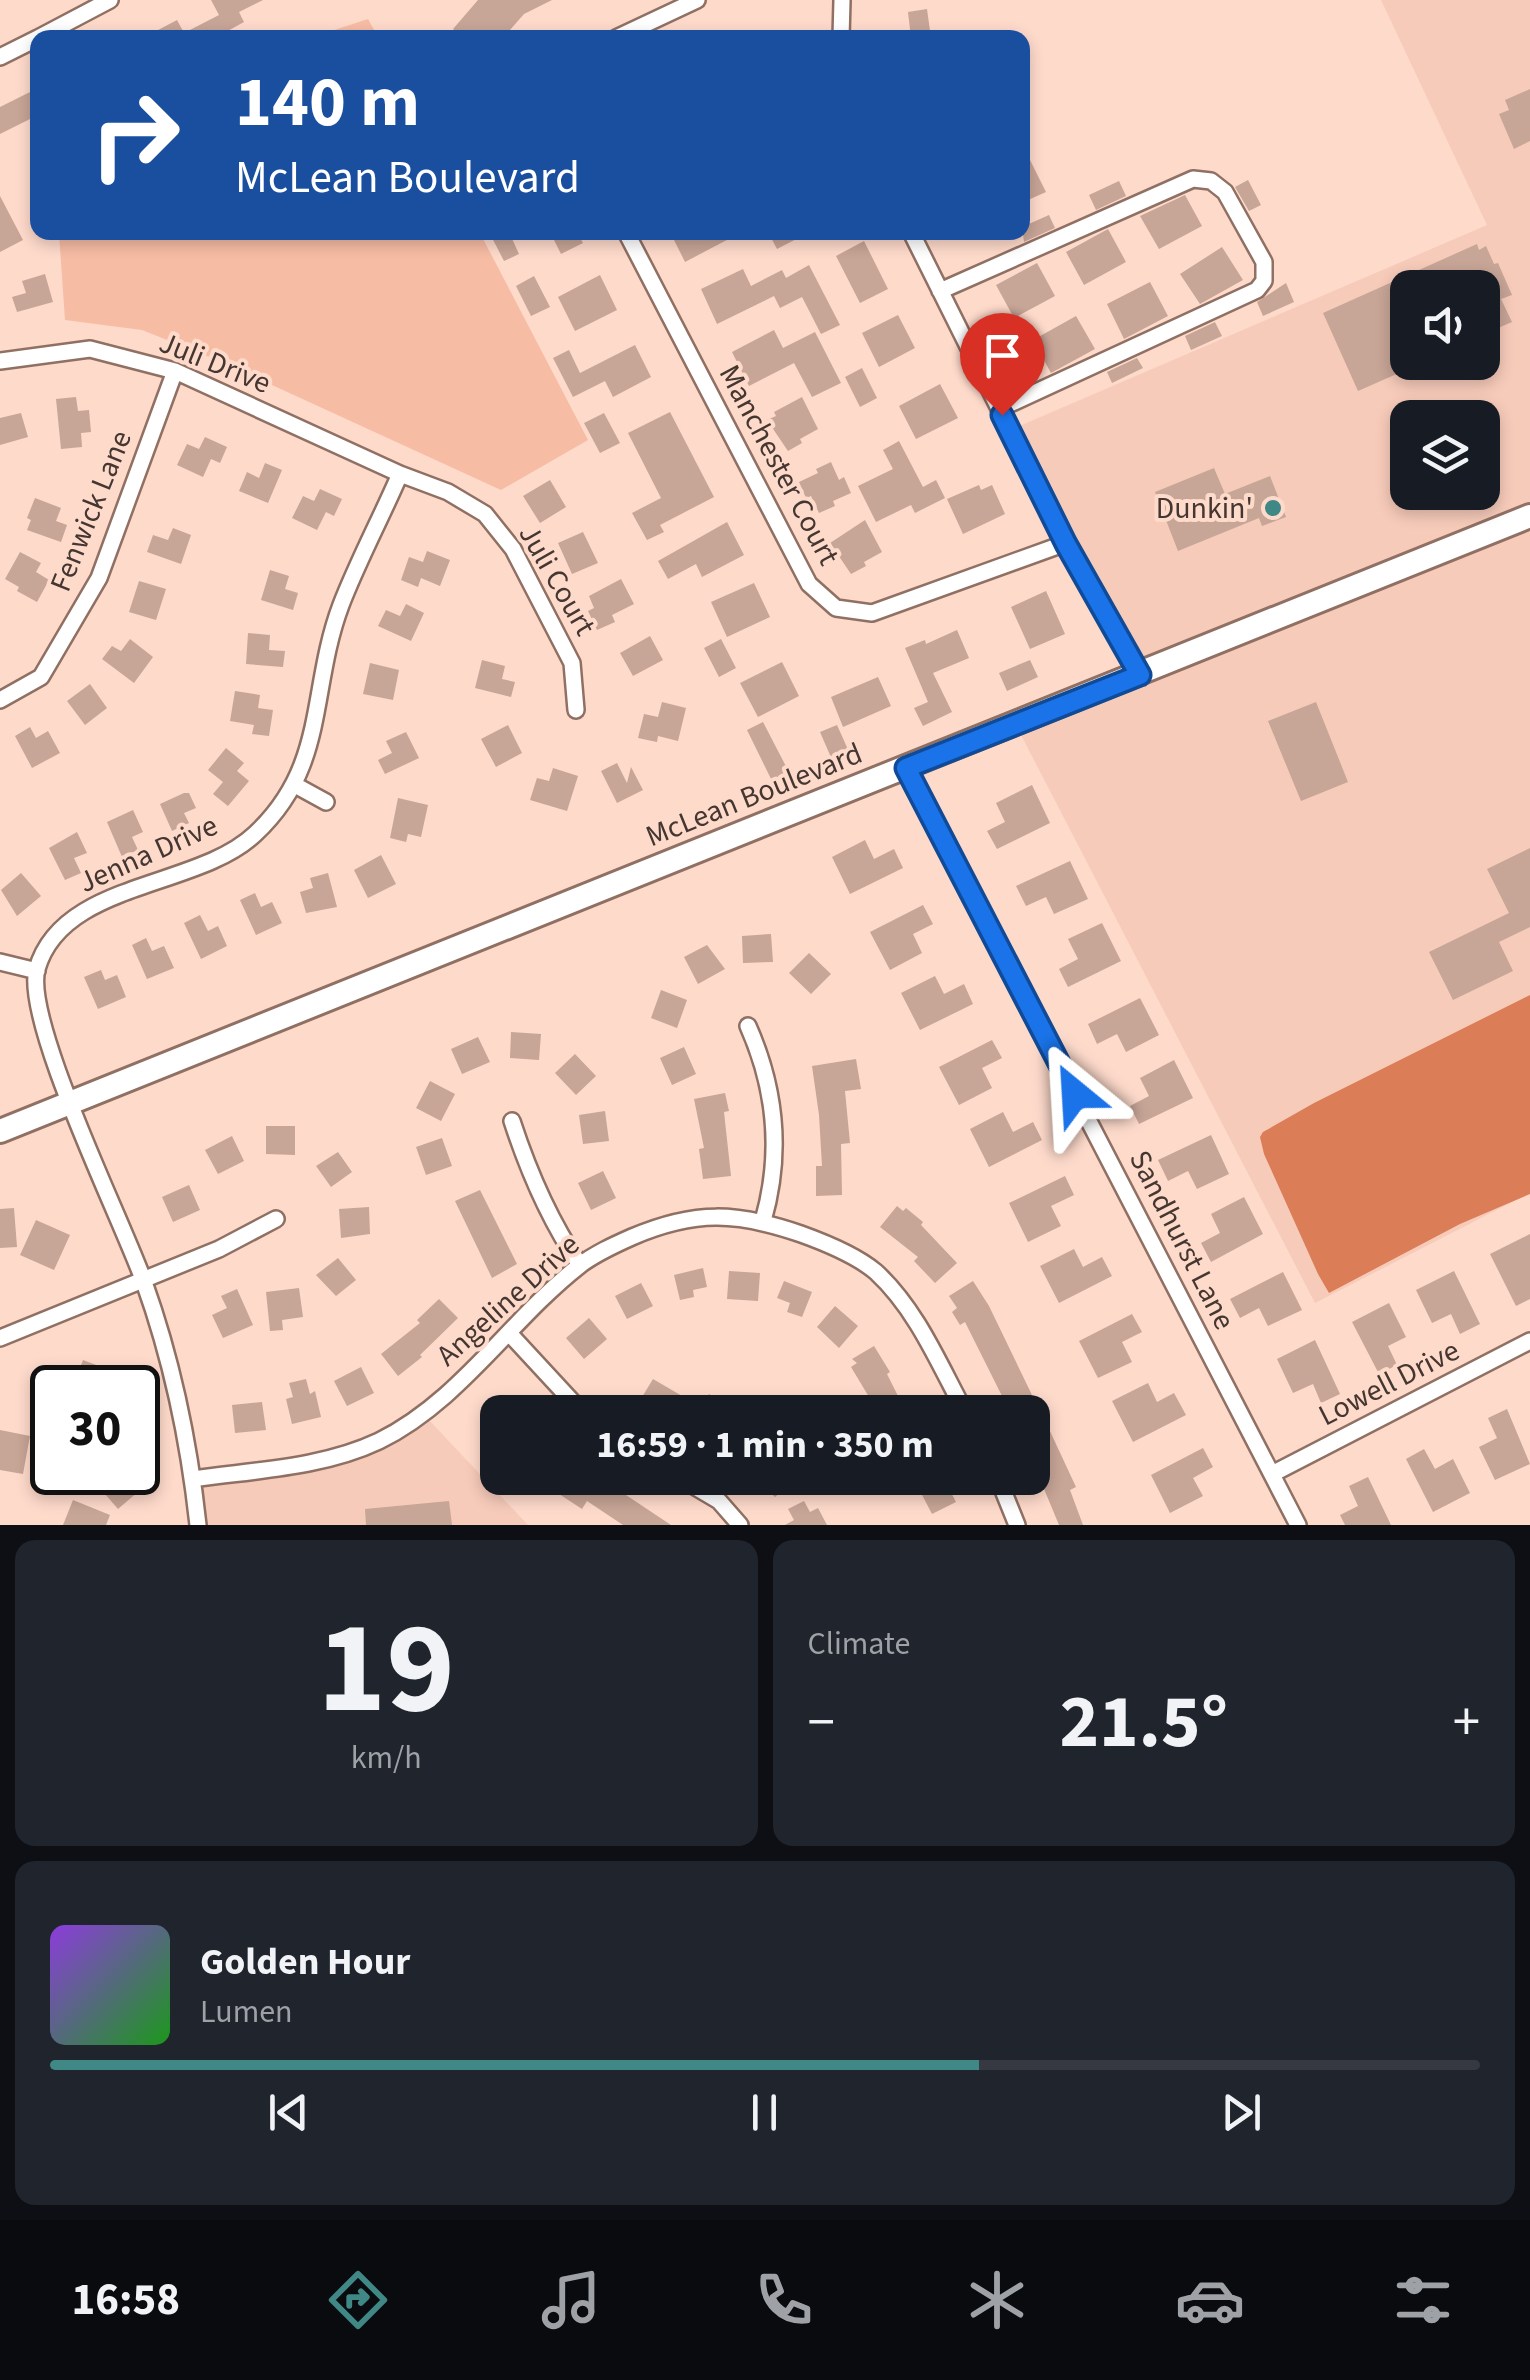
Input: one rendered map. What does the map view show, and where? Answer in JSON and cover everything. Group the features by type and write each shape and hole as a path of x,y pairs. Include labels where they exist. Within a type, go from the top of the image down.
{"main road":[{"name":"McLean Boulevard","path":"0,1130 1530,516"}],"street":[{"path":"53,30 108,0"},
{"path":"633,30 697,0"},
{"path":"841,30 842,0"},
{"path":"0,57 30,42"},
{"path":"940,291 1194,178 1210,181 1225,192 1264,262 1264,281 1257,290 999,409"},
{"name":"Manchester Court","path":"630,240 809,584 836,608 872,614 1066,544"},
{"path":"914,240 1066,544 1140,675"},
{"name":"Juli Drive","path":"0,361 90,349 175,372 400,474"},
{"name":"Fenwick Lane","path":"0,700 41,678 99,578 175,372"},
{"name":"Juli Court","path":"400,474 448,492 485,514 513,549 572,663 576,710"},
{"name":"Jenna Drive","path":"36,971 54,936 82,911 216,858 251,838 277,813 295,785 312,742 330,642 341,605 400,474"},
{"name":"Sandhurst Lane","path":"906,768 1298,1525"},
{"path":"295,785 326,802"},
{"path":"0,962 36,971 44,1027 70,1102 144,1280 167,1355 193,1478 198,1525"},
{"path":"748,1026 766,1074 774,1123 771,1192 763,1221"},
{"path":"512,1121 541,1198 580,1265"},
{"name":"Angeline Drive","path":"193,1478 334,1459 380,1440 423,1414 580,1265 620,1242 668,1222 714,1216 763,1221 825,1242 874,1270 910,1310 957,1395"},
{"path":"0,1338 218,1249 276,1219"},
{"path":"509,1333 566,1395"},
{"name":"Lowell Drive","path":"1272,1474 1530,1341"},
{"path":"708,1495 740,1525"},
{"path":"1005,1495 1017,1525"}],"shaded area":[{"path":"1381,0 1530,0 1530,510 1141,668 1015,428 1487,225"},
{"path":"368,19 374,30 334,30"},
{"path":"59,240 484,240 588,440 501,490 222,362 142,330 65,320"},
{"path":"1530,525 1530,1193 1315,1303 1019,731"},
{"path":"1530,995 1530,1194 1460,1224 1329,1293 1264,1154 1260,1137 1263,1132"},
{"path":"426,1417 480,1474 480,1495 500,1495 528,1525 200,1525 197,1483 330,1464"}],"building":[{"path":"211,0 263,0 239,12 244,22 230,30 190,30 219,15"},
{"path":"478,0 552,0 524,14 510,30 453,29"},
{"path":"927,9 930,30 910,30 908,12"},
{"path":"177,20 182,30 158,30"},
{"path":"1530,89 1530,141 1514,149 1499,114 1509,110 1505,100"},
{"path":"30,92 30,119 0,134 0,107"},
{"path":"1030,160 1046,192 1030,199"},
{"path":"1248,180 1261,205 1249,211 1235,187"},
{"path":"1119,181 1126,196 1096,210 1089,195"},
{"path":"1185,195 1202,226 1159,249 1140,216"},
{"path":"0,196 23,240 0,252"},
{"path":"1049,215 1055,228 1030,239 1030,223"},
{"path":"1108,229 1126,262 1084,285 1066,252"},
{"path":"493,240 513,240 519,254 504,261"},
{"path":"554,240 581,240 583,243 561,254"},
{"path":"674,240 727,240 685,262"},
{"path":"772,240 794,240 777,249"},
{"path":"864,241 888,289 860,303 836,256"},
{"path":"1477,244 1479,250 1486,246 1494,264 1498,263 1512,295 1501,299 1512,322 1500,327 1500,270 1419,270"},
{"path":"1222,247 1243,280 1200,304 1180,274"},
{"path":"1037,263 1055,296 1014,318 996,285"},
{"path":"809,265 840,325 821,334 802,297 780,308 774,296 717,324 701,289 743,269 751,286 782,270 786,278"},
{"path":"45,274 53,302 17,312 12,297 26,293 22,281"},
{"path":"600,275 617,310 575,331 558,297"},
{"path":"534,276 550,307 531,316 516,286"},
{"path":"1150,282 1168,316 1124,339 1107,304"},
{"path":"1286,283 1294,302 1263,316 1257,302"},
{"path":"1390,283 1390,377 1358,391 1323,313"},
{"path":"898,315 915,348 879,367 862,333"},
{"path":"1076,316 1095,349 1051,373 1033,340"},
{"path":"1215,322 1222,336 1191,350 1185,336"},
{"path":"774,330 783,348 815,332 841,383 812,397 794,363 749,386 732,352"},
{"path":"635,345 651,377 613,397 605,381 573,397 553,358 569,350 580,373"},
{"path":"1137,358 1143,368 1112,383 1107,372"},
{"path":"862,368 877,398 860,407 845,377"},
{"path":"940,384 958,418 916,439 899,406"},
{"path":"76,397 78,411 89,410 91,432 81,433 82,447 61,449 56,399"},
{"path":"802,397 818,429 788,451 767,420"},
{"path":"670,412 714,497 660,525 664,532 647,540 632,513 661,498 628,433"},
{"path":"21,413 28,437 0,445 0,418"},
{"path":"604,413 620,443 600,453 584,423"},
{"path":"205,437 227,447 220,463 211,459 203,477 177,465 187,444 199,449"},
{"path":"899,441 923,487 936,480 945,498 915,513 911,505 876,522 858,486 893,469 883,450"},
{"path":"831,462 839,480 844,477 851,493 819,513 799,482"},
{"path":"265,463 282,470 268,503 239,491 247,472 259,478"},
{"path":"1214,468 1225,494 1270,476 1286,517 1262,526 1259,518 1178,551 1155,492"},
{"path":"550,480 566,507 540,523 523,496"},
{"path":"979,485 981,490 992,485 1005,514 963,534 947,499"},
{"path":"320,489 342,499 334,516 326,512 317,530 292,518 303,496 314,501"},
{"path":"35,498 61,508 56,521 67,525 61,542 27,530"},
{"path":"865,520 882,552 851,574 830,543"},
{"path":"727,522 744,555 702,577 696,564 668,579 658,561"},
{"path":"173,528 191,535 181,564 147,552 153,535 168,540"},
{"path":"583,532 598,563 572,574 558,543"},
{"path":"427,551 450,560 440,586 421,578 418,587 401,580 409,557 423,562"},
{"path":"20,552 41,563 36,572 49,580 37,602 5,579"},
{"path":"270,570 289,576 285,589 298,593 293,610 261,600"},
{"path":"621,579 634,604 612,615 615,622 597,630 588,611 594,608 589,596"},
{"path":"139,581 166,589 156,620 129,612"},
{"path":"754,583 770,617 727,637 711,602"},
{"path":"1046,591 1065,634 1030,649 1011,607"},
{"path":"406,604 424,613 411,641 378,626 386,610 400,616"},
{"path":"957,630 969,658 933,673 952,712 923,726 914,708 928,702 905,648 925,640 926,644"},
{"path":"248,633 270,635 269,650 285,651 283,667 246,664"},
{"path":"650,636 663,660 633,676 620,653"},
{"path":"130,639 153,657 134,683 102,659 112,646 121,651"},
{"path":"721,639 736,668 719,677 704,648"},
{"path":"482,660 505,666 502,679 515,682 511,697 475,688"},
{"path":"1030,660 1038,677 1007,691 999,673"},
{"path":"782,662 799,696 758,717 740,683"},
{"path":"370,663 399,670 393,700 363,694"},
{"path":"878,677 891,706 843,727 831,697"},
{"path":"90,684 107,708 85,725 67,701"},
{"path":"235,691 260,695 258,708 273,710 269,736 252,734 254,725 230,721"},
{"path":"662,702 686,708 678,741 658,736 657,742 638,738 644,714 658,717"},
{"path":"1316,702 1348,782 1301,801 1268,721"},
{"path":"763,722 791,776 774,785 747,730"},
{"path":"508,725 522,753 496,767 481,739"},
{"path":"837,725 850,754 833,762 820,732"},
{"path":"30,727 36,738 48,731 60,753 32,768 15,736"},
{"path":"406,732 419,758 385,774 378,760 392,753 386,741"},
{"path":"226,748 244,763 237,771 249,781 228,806 213,794 223,782 208,770"},
{"path":"617,763 627,783 631,767 643,790 617,803 601,771"},
{"path":"553,768 578,776 567,811 530,800 537,778 549,781"},
{"path":"1032,785 1050,823 997,849 987,831 1005,822 996,803"},
{"path":"189,793 196,808 184,813 189,823 172,831 160,804"},
{"path":"398,798 428,805 421,837 408,834 406,842 390,838"},
{"path":"133,810 143,832 132,837 138,850 122,857 107,822"},
{"path":"77,832 87,853 74,858 81,873 65,880 49,848"},
{"path":"865,840 874,859 894,849 903,868 850,894 832,857"},
{"path":"1530,848 1530,927 1499,942 1513,971 1453,1000 1429,952 1509,913 1487,869"},
{"path":"381,855 396,884 368,898 354,870"},
{"path":"1070,861 1088,899 1054,914 1046,897 1026,906 1016,886"},
{"path":"21,873 41,896 17,916 1,890"},
{"path":"328,873 337,907 306,913 300,892 313,888 310,878"},
{"path":"255,893 261,907 272,902 282,923 256,935 240,900"},
{"path":"923,905 933,924 913,934 922,953 890,970 870,932"},
{"path":"200,915 208,931 218,926 227,946 201,959 184,923"},
{"path":"1102,923 1121,961 1068,987 1059,969 1078,959 1068,939"},
{"path":"771,934 773,962 743,963 742,936"},
{"path":"146,938 152,951 164,946 174,968 147,979 132,945"},
{"path":"707,945 725,969 698,984 684,957"},
{"path":"809,953 831,974 811,994 789,973"},
{"path":"101,970 105,980 117,975 126,997 98,1009 84,977"},
{"path":"935,976 944,994 964,984 973,1004 920,1030 901,993"},
{"path":"661,990 687,1000 677,1028 651,1018"},
{"path":"1140,998 1159,1035 1126,1052 1117,1034 1097,1044 1088,1024"},
{"path":"511,1032 541,1034 539,1060 510,1058"},
{"path":"478,1037 490,1062 462,1074 451,1049"},
{"path":"992,1040 1002,1058 982,1068 992,1088 959,1105 939,1067"},
{"path":"684,1047 696,1074 672,1085 660,1058"},
{"path":"575,1054 596,1076 576,1095 555,1073"},
{"path":"856,1059 861,1089 845,1091 850,1143 841,1144 842,1195 816,1196 816,1166 822,1166 812,1066"},
{"path":"1174,1060 1193,1098 1139,1124 1130,1106 1149,1096 1140,1078"},
{"path":"430,1081 455,1094 441,1121 416,1108"},
{"path":"725,1093 731,1176 703,1179 699,1149 704,1148 694,1099"},
{"path":"605,1111 609,1141 583,1144 579,1115"},
{"path":"1003,1112 1013,1132 1033,1122 1042,1140 989,1167 970,1129"},
{"path":"266,1126 295,1126 295,1155 266,1154"},
{"path":"1211,1135 1229,1174 1197,1189 1188,1171 1168,1181 1158,1160"},
{"path":"232,1136 244,1161 218,1174 205,1150"},
{"path":"442,1138 452,1166 426,1175 416,1147"},
{"path":"338,1152 352,1172 331,1187 316,1166"},
{"path":"603,1171 616,1198 591,1210 578,1183"},
{"path":"1065,1176 1074,1195 1051,1206 1061,1226 1028,1242 1009,1203"},
{"path":"189,1185 200,1210 173,1222 162,1197"},
{"path":"480,1190 517,1264 492,1278 455,1201"},
{"path":"1244,1197 1263,1234 1211,1262 1201,1243 1220,1233 1211,1214"},
{"path":"897,1206 903,1211 906,1208 923,1222 921,1225 957,1263 935,1283 914,1261 918,1257 880,1227"},
{"path":"369,1207 370,1234 341,1238 339,1209"},
{"path":"14,1208 17,1247 0,1248 0,1209"},
{"path":"36,1220 70,1235 54,1270 20,1255"},
{"path":"1530,1234 1530,1299 1516,1306 1490,1254"},
{"path":"1074,1249 1083,1267 1102,1257 1112,1276 1059,1303 1040,1266"},
{"path":"338,1258 356,1280 336,1296 316,1275"},
{"path":"703,1268 707,1287 693,1290 694,1297 680,1300 674,1275"},
{"path":"729,1271 760,1273 758,1301 727,1299"},
{"path":"1454,1271 1480,1324 1460,1334 1451,1314 1432,1323 1416,1290"},
{"path":"1283,1272 1302,1310 1268,1326 1259,1308 1240,1318 1230,1299"},
{"path":"784,1281 812,1292 802,1317 787,1312 790,1303 777,1298"},
{"path":"973,1281 1032,1395 1002,1395 965,1322 960,1325 952,1312 957,1308 949,1296"},
{"path":"641,1283 653,1306 627,1319 615,1296"},
{"path":"299,1288 303,1317 282,1320 283,1330 270,1331 266,1292"},
{"path":"237,1289 253,1325 223,1338 212,1315 227,1308 221,1296"},
{"path":"439,1299 458,1318 422,1357 398,1376 381,1354 420,1323 417,1320"},
{"path":"1389,1303 1406,1337 1388,1346 1397,1365 1379,1374 1352,1322"},
{"path":"835,1306 858,1326 839,1348 817,1327"},
{"path":"1132,1314 1142,1332 1122,1342 1132,1362 1098,1378 1079,1341"},
{"path":"589,1318 607,1339 584,1359 566,1338"},
{"path":"1315,1340 1340,1394 1321,1403 1313,1384 1293,1393 1277,1359"},
{"path":"874,1346 890,1372 887,1374 898,1395 868,1395 851,1367 857,1363 852,1359"},
{"path":"361,1367 374,1393 347,1406 334,1381"},
{"path":"306,1379 310,1394 315,1391 321,1417 292,1424 286,1399 293,1397 289,1383"},
{"path":"653,1379 680,1395 643,1395"},
{"path":"1148,1383 1157,1402 1174,1393 1186,1415 1133,1442 1112,1401"},
{"path":"262,1402 266,1430 235,1433 232,1405"},
{"path":"1507,1409 1530,1464 1495,1480 1479,1447 1497,1438 1488,1418"},
{"path":"0,1430 30,1436 23,1474 0,1470"},
{"path":"1050,1431 1076,1487 1070,1490 1083,1525 1059,1525 1047,1495 1050,1495"},
{"path":"1203,1448 1213,1467 1193,1478 1203,1496 1170,1513 1151,1475"},
{"path":"1424,1449 1435,1469 1453,1459 1470,1493 1433,1512 1406,1459"},
{"path":"1368,1477 1391,1525 1345,1525 1340,1515 1358,1506 1349,1486"},
{"path":"106,1495 134,1495 118,1509"},
{"path":"561,1495 626,1495 671,1525 623,1525 587,1501 582,1509"},
{"path":"922,1495 952,1495 956,1502 932,1514"},
{"path":"73,1500 110,1515 106,1525 63,1525"},
{"path":"449,1501 452,1525 366,1525 365,1509"},
{"path":"804,1501 810,1512 818,1508 827,1525 785,1525 794,1520 788,1509"}],"place":[{"name":"Dunkin'","path":"1273,508"}],"route":[{"path":"1002,415 1066,544 1140,675 906,768 1075,1094"}]}
